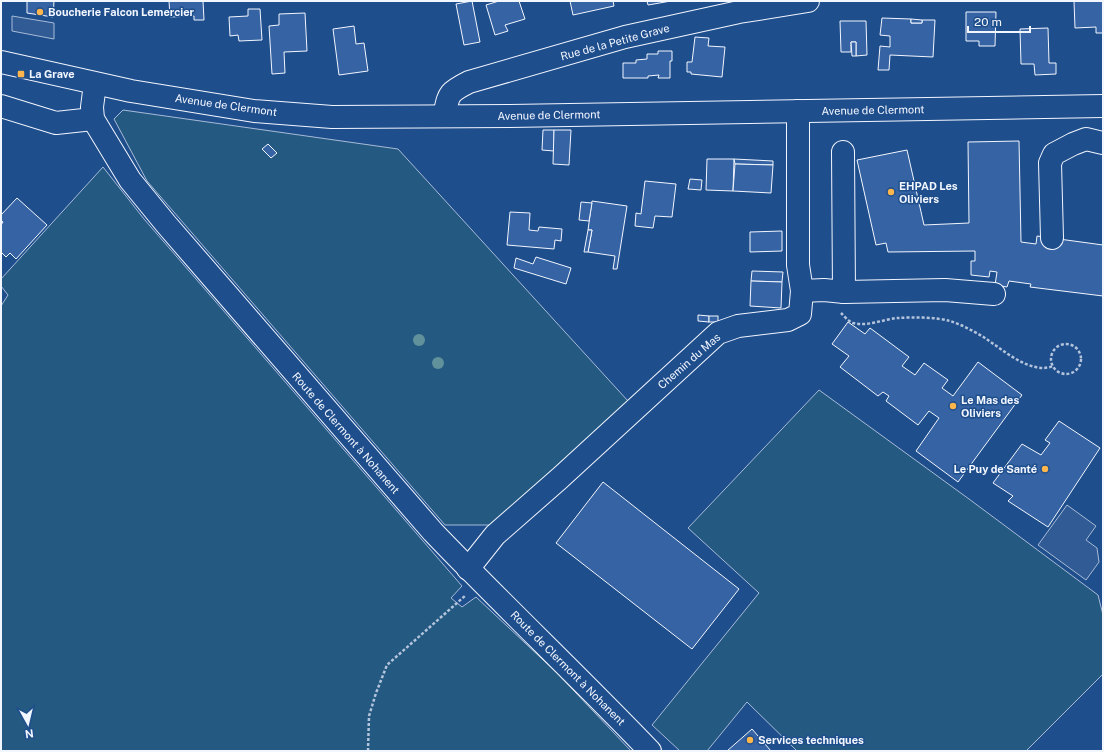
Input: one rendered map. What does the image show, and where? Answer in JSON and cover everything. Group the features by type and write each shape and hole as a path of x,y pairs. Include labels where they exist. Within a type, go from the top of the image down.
{"street":[{"name":"Rue de la Petite Grave","path":"444,116 449,97 454,89 469,82 625,37 739,12 808,1"},
{"name":"Avenue de Clermont","path":"1,62 131,91 254,111 332,116 444,116 1103,106"},
{"path":"1,106 56,123 93,120 92,107 95,84"},
{"name":"Chemin du Mas","path":"475,575 495,535 560,478 718,333 738,326 788,320 800,314 802,291 798,265 798,111"},
{"name":"Route de Clermont à Nohanent","path":"93,120 130,180 166,224 376,467 475,575 598,697 650,751"},
{"path":"1052,238 1050,162 1054,154 1086,139 1103,143"},
{"path":"841,292 843,152"},
{"path":"802,291 824,290 841,292 945,290 994,294"}],"path":[{"path":"841,292 838,310 853,323 868,323 897,318 948,320 963,325 984,337 1013,358 1034,366 1046,368 1053,366"},
{"path":"1062,344 1074,346 1081,355 1080,366 1070,373 1064,374 1059,372 1053,366 1051,357 1057,347 1062,344"},
{"path":"368,751 369,716 387,665 475,575"}],"shaded area":[{"path":"12,16 54,23 54,39 12,31"},
{"path":"123,110 398,149 628,401 494,525 445,525 147,181 114,119"},
{"path":"103,167 144,219 462,586 451,598 462,607 476,597 557,673 631,751 1,751 1,306 8,295 1,286 1,279"},
{"path":"819,390 1098,595 1103,615 1103,674 1026,751 797,751 747,702 707,751 680,751 652,725 759,593 688,528"},
{"path":"1067,505 1096,526 1086,540 1097,548 1099,562 1086,580 1038,545"}],"building":[{"path":"27,1 54,1 53,17 27,13"},
{"path":"169,1 203,1 204,20 194,20 194,16 170,17"},
{"path":"472,1 480,42 464,45 456,4"},
{"path":"499,1 519,1 525,19 505,25 508,31 495,35 486,5"},
{"path":"570,1 613,1 614,6 573,15"},
{"path":"647,1 671,1 648,5"},
{"path":"1074,1 1103,1 1103,33 1096,33 1096,27 1075,28"},
{"path":"248,9 260,9 262,40 239,41 238,35 230,36 229,17 248,16"},
{"path":"966,12 996,12 995,46 979,46 979,41 966,41"},
{"path":"305,13 307,51 284,52 285,73 272,74 269,26 279,25 279,14"},
{"path":"882,18 911,19 911,23 922,23 922,20 935,20 933,57 890,55 889,70 878,70 880,46 890,47 890,36 880,35"},
{"path":"911,19 922,20 922,23 911,23"},
{"path":"840,21 866,21 867,55 856,56 856,42 851,42 851,52 841,52"},
{"path":"354,26 356,44 364,43 368,71 339,75 333,29"},
{"path":"1048,28 1049,63 1056,63 1056,74 1035,75 1034,64 1021,64 1020,29"},
{"path":"695,37 709,38 708,46 725,47 722,77 691,74 691,72 687,72 687,62 692,62"},
{"path":"851,42 856,42 856,56 852,56"},
{"path":"658,51 672,51 672,61 670,61 670,78 658,78 659,75 648,76 648,78 623,78 623,63 636,63 636,60 647,59 647,54 658,54"},
{"path":"543,130 554,130 554,151 542,150"},
{"path":"554,130 571,130 569,165 553,164"},
{"name":"EHPAD Les Oliviers","path":"1019,141 1021,242 1036,244 1037,236 1103,245 1103,296 1030,287 1031,284 1009,281 1007,287 995,285 997,272 990,271 989,277 971,275 971,261 975,261 975,251 888,252 886,243 876,245 857,160 907,150 924,225 969,223 968,142"},
{"path":"268,144 277,153 271,158 262,149"},
{"path":"707,159 734,159 733,191 706,190"},
{"path":"734,159 773,161 773,165 735,164"},
{"path":"735,164 773,165 771,193 733,191"},
{"path":"690,179 702,180 701,190 688,189"},
{"path":"645,181 676,184 672,217 655,216 653,228 635,226 636,213 641,214"},
{"path":"17,198 47,225 16,259 10,253 6,257 1,252 1,225 3,222 1,220 1,215"},
{"path":"592,201 627,206 617,269 613,269 615,256 588,252 592,230 588,230"},
{"path":"581,202 592,203 589,221 579,220"},
{"path":"510,212 530,213 529,230 538,231 539,227 562,229 561,241 555,240 554,249 507,245"},
{"path":"588,230 592,230 588,252 584,252"},
{"path":"782,231 782,251 750,252 750,232"},
{"path":"536,257 571,268 566,284 514,268 516,258 533,264"},
{"path":"752,271 783,272 782,282 751,281"},
{"path":"751,281 782,282 781,308 750,306"},
{"path":"698,315 709,316 709,322 698,321"},
{"path":"709,316 718,316 718,322 709,322"},
{"name":"Le Mas des Oliviers","path":"848,322 865,334 870,328 909,357 902,366 915,375 924,363 948,380 942,388 953,396 978,362 1022,395 958,482 916,451 939,418 929,411 918,425 886,401 889,396 883,392 878,396 840,367 849,356 832,344"},
{"name":"Le Puy de Santé","path":"1059,421 1100,448 1048,527 1008,501 1013,496 993,483 1022,444 1041,455 1050,443 1045,440"},
{"path":"603,482 739,589 692,649 556,543"},
{"name":"Services techniques","path":"752,729 771,751 727,751"}],"place":[{"name":"Boucherie Falcon Lemercier","path":"40,12"},
{"name":"La Grave","path":"21,74"},
{"name":"EHPAD Les Oliviers","path":"891,192"},
{"name":"Le Mas des Oliviers","path":"953,406"},
{"name":"Le Puy de Santé","path":"1045,469"},
{"name":"Services techniques","path":"750,740"}]}
